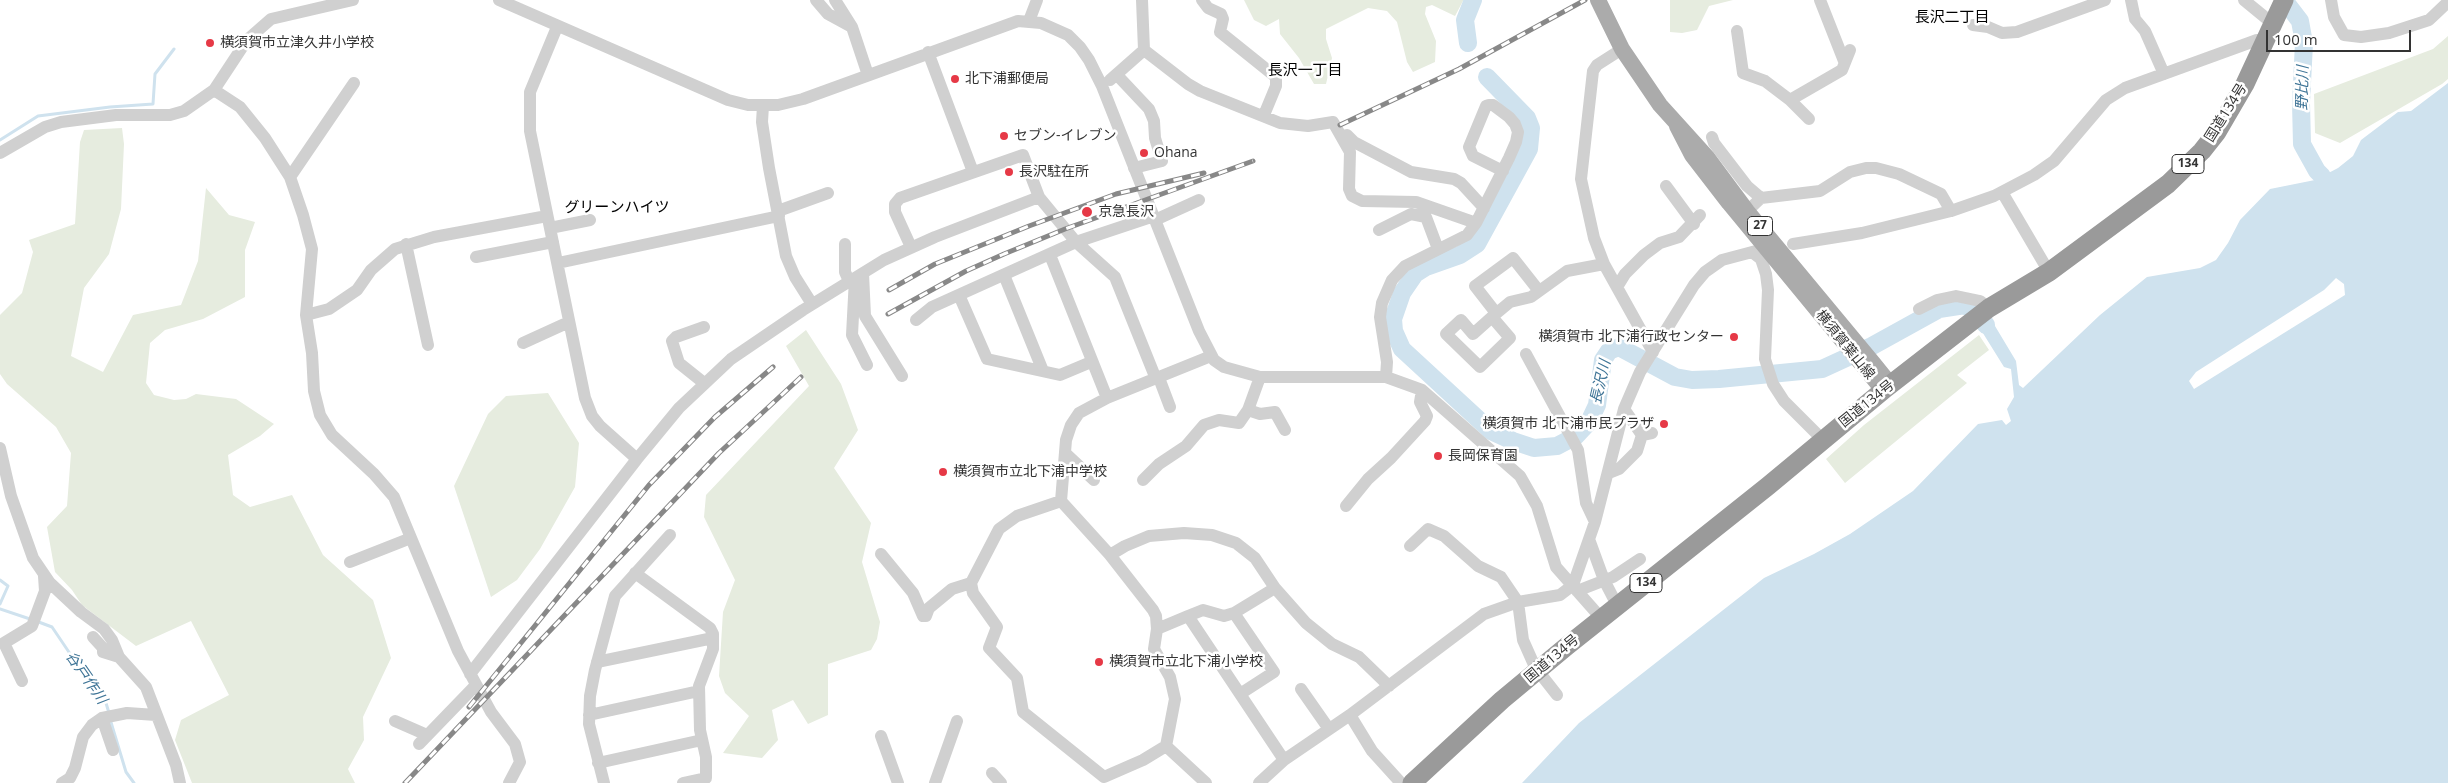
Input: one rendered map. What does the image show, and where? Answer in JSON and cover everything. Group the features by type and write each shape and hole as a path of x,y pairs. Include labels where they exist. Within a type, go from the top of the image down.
{"highway":[{"name":"国道134号","path":"1412,783 1538,671 1601,618 1753,498 1886,388 1989,308 2049,272 2168,184 2202,151 2217,132 2245,84 2277,12"}],"main road":[{"name":"横須賀葉山線","path":"1598,0 1622,49 1677,126 1707,157 1744,214 1870,367 1886,379 1886,388"}],"street":[{"path":"0,153 45,128 61,122 116,115 170,115 194,105 214,90 247,40 271,19 323,3 353,0"},
{"path":"500,0 557,27 728,100 763,106 803,98 1005,24 1029,21 1052,27 1068,35 1090,60 1102,86 1199,331 1212,356 1224,367 1260,377 1386,377 1422,390 1520,476 1537,506 1556,567 1601,618"},
{"path":"816,0 828,14 852,27"},
{"path":"835,0 852,27 868,74"},
{"path":"1029,21 1037,0"},
{"path":"1102,86 1144,50 1142,0"},
{"path":"1202,0 1208,8 1221,14 1223,19 1220,32 1276,77 1276,86 1264,115"},
{"path":"1790,100 1842,70 1847,56 1820,0"},
{"path":"1973,25 1988,27 2002,33 2018,32 2105,0"},
{"path":"2131,0 2135,19 2145,31 2164,74"},
{"path":"2244,0 2277,12"},
{"path":"2331,0 2334,17 2344,35 2361,37 2389,33 2429,20 2448,2"},
{"path":"557,27 533,80 528,103 530,131 581,382 592,416 600,426 637,459"},
{"path":"1737,31 1743,74 1765,81 1790,100 1809,119"},
{"path":"1793,244 1862,233 1951,211 2002,192 2054,161 2106,100 2125,88 2257,40 2263,41"},
{"path":"1622,49 1597,65 1593,71 1581,168 1582,195 1594,238 1604,264 1618,287 1650,355"},
{"path":"1144,50 1200,91 1280,123 1295,126 1330,121 1350,152 1349,189 1352,196 1362,201 1380,203 1416,202 1476,223"},
{"path":"928,52 973,172"},
{"path":"1117,75 1149,109 1154,121 1155,138 1162,161 1134,168"},
{"path":"290,177 354,83"},
{"path":"214,90 240,107 265,138 290,177 303,214 312,249 306,315 312,352 314,391 320,415 332,435 374,474 394,497 458,651 492,712 515,744 520,762 509,783"},
{"path":"1386,377 1387,362 1380,330 1382,303 1392,280 1405,266 1467,235 1484,208 1503,171 1516,142 1518,132 1509,117 1492,105 1489,105 1486,106 1469,147 1473,156 1503,171"},
{"path":"763,106 762,122 769,168 790,267 812,304"},
{"path":"1340,137 1347,135 1354,142 1411,172 1454,179 1461,183 1484,208"},
{"path":"1712,137 1714,143 1760,198"},
{"path":"912,247 895,212 895,204 900,198 1023,156 1039,197 1076,242 1115,277 1170,407"},
{"path":"1744,214 1760,198 1820,190 1859,168 1876,168 1914,180 1941,194 1951,211"},
{"path":"1618,287 1626,274 1644,255 1660,243 1679,237 1697,220 1666,186"},
{"path":"2002,192 2049,272"},
{"path":"558,263 779,214 828,193"},
{"path":"395,721 423,740 473,680 637,459 704,383 731,359 812,304 856,277 912,247 1039,197"},
{"path":"916,320 932,307 1076,242 1155,218 1199,200"},
{"path":"1379,230 1411,214 1426,217 1438,249"},
{"path":"306,315 328,309 357,290 371,270 386,255 406,244 434,237 548,222 590,220"},
{"path":"476,257 553,242"},
{"path":"406,244 428,345"},
{"path":"845,244 845,272 856,277"},
{"path":"1575,588 1609,473 1624,409 1640,372 1704,272 1722,260 1754,251 1761,259 1766,274 1768,290 1765,359 1773,384 1784,401 1822,440"},
{"path":"1050,255 1091,362 1107,398"},
{"path":"1539,291 1513,258 1475,286 1494,315 1510,338 1480,367 1446,334 1461,320 1473,334 1494,315 1510,302 1531,297 1567,271 1604,264"},
{"path":"1004,275 1043,371"},
{"path":"856,277 852,335 868,365"},
{"path":"856,277 865,316 902,376"},
{"path":"959,295 987,360 1060,374 1091,362"},
{"path":"1919,309 1937,300 1956,296 1980,301 1989,308"},
{"path":"523,343 569,322"},
{"path":"704,327 676,337 672,341 679,363 704,383"},
{"path":"1526,354 1567,433 1578,450 1586,504 1595,522"},
{"path":"1061,501 1017,516 999,529 971,583 973,593 997,627 989,648 1017,678 1023,712 1104,780 1166,746 1175,699 1170,677 1154,649 1157,629 1156,616 1153,610 1110,555 1061,501 1065,453 1071,425 1079,413 1107,398 1212,356"},
{"path":"1143,480 1158,464 1186,446 1204,424 1219,420 1239,423 1248,410 1260,377"},
{"path":"1346,506 1368,479 1425,422 1427,416 1420,402 1422,390"},
{"path":"1609,473 1619,469 1637,451 1647,434 1624,409"},
{"path":"1248,410 1260,414 1275,412 1285,430"},
{"path":"0,448 11,496 22,532 44,576 81,612 104,629 112,640 119,657 146,687 176,765 180,783"},
{"path":"1065,453 1094,480"},
{"path":"1410,546 1428,529 1444,536 1478,566 1501,577 1518,602 1523,640 1538,671 1557,695"},
{"path":"1110,555 1125,546 1149,536 1184,533 1212,535 1236,543 1255,558 1276,588 1306,623 1332,644 1359,657 1389,686"},
{"path":"604,783 589,724 590,696 615,596 670,535"},
{"path":"350,562 411,538"},
{"path":"1589,539 1604,580 1617,605"},
{"path":"881,554 913,593 923,616 926,616 929,608 952,589 971,583"},
{"path":"1259,783 1284,760 1350,715 1484,614 1518,602 1560,595 1575,588 1613,577 1640,559"},
{"path":"635,573 710,628 713,638 714,649 699,691 700,730 706,757 707,780 683,783"},
{"path":"22,681 4,643 32,626 45,590 44,576"},
{"path":"1157,629 1204,610 1224,616 1276,588"},
{"path":"1234,612 1274,672 1240,694"},
{"path":"1188,616 1284,760"},
{"path":"93,637 103,648 103,652 119,657"},
{"path":"598,662 713,638"},
{"path":"1301,689 1329,729"},
{"path":"589,715 699,691"},
{"path":"62,783 70,778 76,768 83,738 92,725 102,718 127,713 156,715"},
{"path":"1350,715 1372,751 1401,783"},
{"path":"102,718 113,750"},
{"path":"935,783 957,721"},
{"path":"881,736 898,783"},
{"path":"598,763 702,740"},
{"path":"1166,746 1206,783"}],"shaded area":[{"path":"1244,0 1463,1 1455,16 1432,5 1426,7 1425,14 1436,41 1435,62 1413,72 1407,62 1397,22 1387,11 1368,8 1326,29 1326,39 1332,58 1326,84 1314,84 1299,58 1280,34 1279,19 1266,26 1254,20"},
{"path":"1670,0 1733,0 1709,6 1697,30 1682,33 1670,32"},
{"path":"2448,36 2448,79 2442,84 2340,143 2315,133 2314,94 2433,49"},
{"path":"122,128 124,144 121,209 109,254 84,288 71,356 103,372 133,315 181,305 198,261 206,188 229,215 255,222 245,250 245,297 203,319 165,330 150,343 146,383 154,395 174,400 186,399 196,394 236,399 274,424 260,436 228,455 233,495 250,507 292,495 323,555 373,600 391,658 363,717 364,740 348,769 355,783 192,783 175,740 181,720 229,695 191,621 136,646 82,605 72,590 55,572 47,527 67,506 71,453 56,427 7,384 0,374 0,315 22,293 33,252 29,240 75,224 80,142 84,130"},
{"path":"806,330 841,384 858,430 834,468 871,523 862,562 880,622 877,639 871,650 828,664 828,715 808,724 793,700 772,710 778,740 762,758 723,753 749,716 725,693 719,676 723,612 735,580 704,517 706,495 809,386 786,346"},
{"path":"1979,335 1989,350 1957,375 1967,383 1845,483 1826,459 1864,425"},
{"path":"548,393 579,443 575,487 540,549 517,580 491,597 454,486 488,414 506,396"}],"water":[{"path":"2448,83 2448,783 1522,783 1579,723 1764,578 1850,534 1913,491 1978,424 2002,420 2006,425 2011,421 2007,409 2014,397 2011,369 2004,367 1981,330 1992,321 2016,361 2019,385 2023,388 2100,315 2147,277 2200,268 2216,260 2228,243 2240,220 2270,189 2315,180 2338,168 2353,156 2361,140 2398,112 2411,111"}],"pier":[{"path":"2336,278 2344,284 2345,295 2194,389 2189,381 2196,372 2324,290"}],"waterway":[{"name":"長沢川","path":"1468,43 1465,20 1473,0"},
{"name":"野比川","path":"2284,0 2300,21 2304,43 2301,103 2302,144 2317,171 2322,176"},
{"path":"0,140 38,116 153,104 155,74 174,49"},
{"name":"長沢川","path":"1487,77 1527,118 1531,128 1529,149 1477,244 1460,255 1426,267 1415,274 1402,293 1393,319 1394,331 1402,349 1491,431 1534,448 1557,446 1576,436 1589,422 1597,405 1603,360 1609,351 1619,347 1675,377 1692,380 1719,379 1822,369 1872,346 1939,309 1965,305 1977,313 1986,325"},
{"name":"谷戸作川","path":"0,580 8,586 0,604"},
{"name":"谷戸作川","path":"0,609 30,619"},
{"name":"谷戸作川","path":"36,621 52,627 77,664 88,686 106,703 109,713"},
{"name":"谷戸作川","path":"110,719 126,772 134,783"}],"railway":[{"path":"1340,125 1459,69 1585,0"},
{"path":"888,314 966,271 1004,254 1065,229 1253,161"},
{"path":"889,290 935,264 1029,226 1116,194 1204,173"},
{"path":"469,707 649,485 715,417 773,367"},
{"path":"405,783 719,453 801,377"}],"place":[{"name":"横須賀市立津久井小学校","path":"210,43"},
{"name":"北下浦郵便局","path":"955,79"},
{"name":"セブン-イレブン","path":"1004,136"},
{"name":"Ohana","path":"1144,153"},
{"name":"長沢駐在所","path":"1009,172"},
{"name":"京急長沢","path":"1087,212"},
{"name":"横須賀市 北下浦行政センター","path":"1734,337"},
{"name":"横須賀市 北下浦市民プラザ","path":"1664,424"},
{"name":"長岡保育園","path":"1438,456"},
{"name":"横須賀市立北下浦中学校","path":"943,472"},
{"name":"横須賀市立北下浦小学校","path":"1099,662"}],"district":[{"name":"長沢二丁目","path":"1952,18"},
{"name":"長沢一丁目","path":"1305,71"},
{"name":"グリーンハイツ","path":"617,208"}]}
